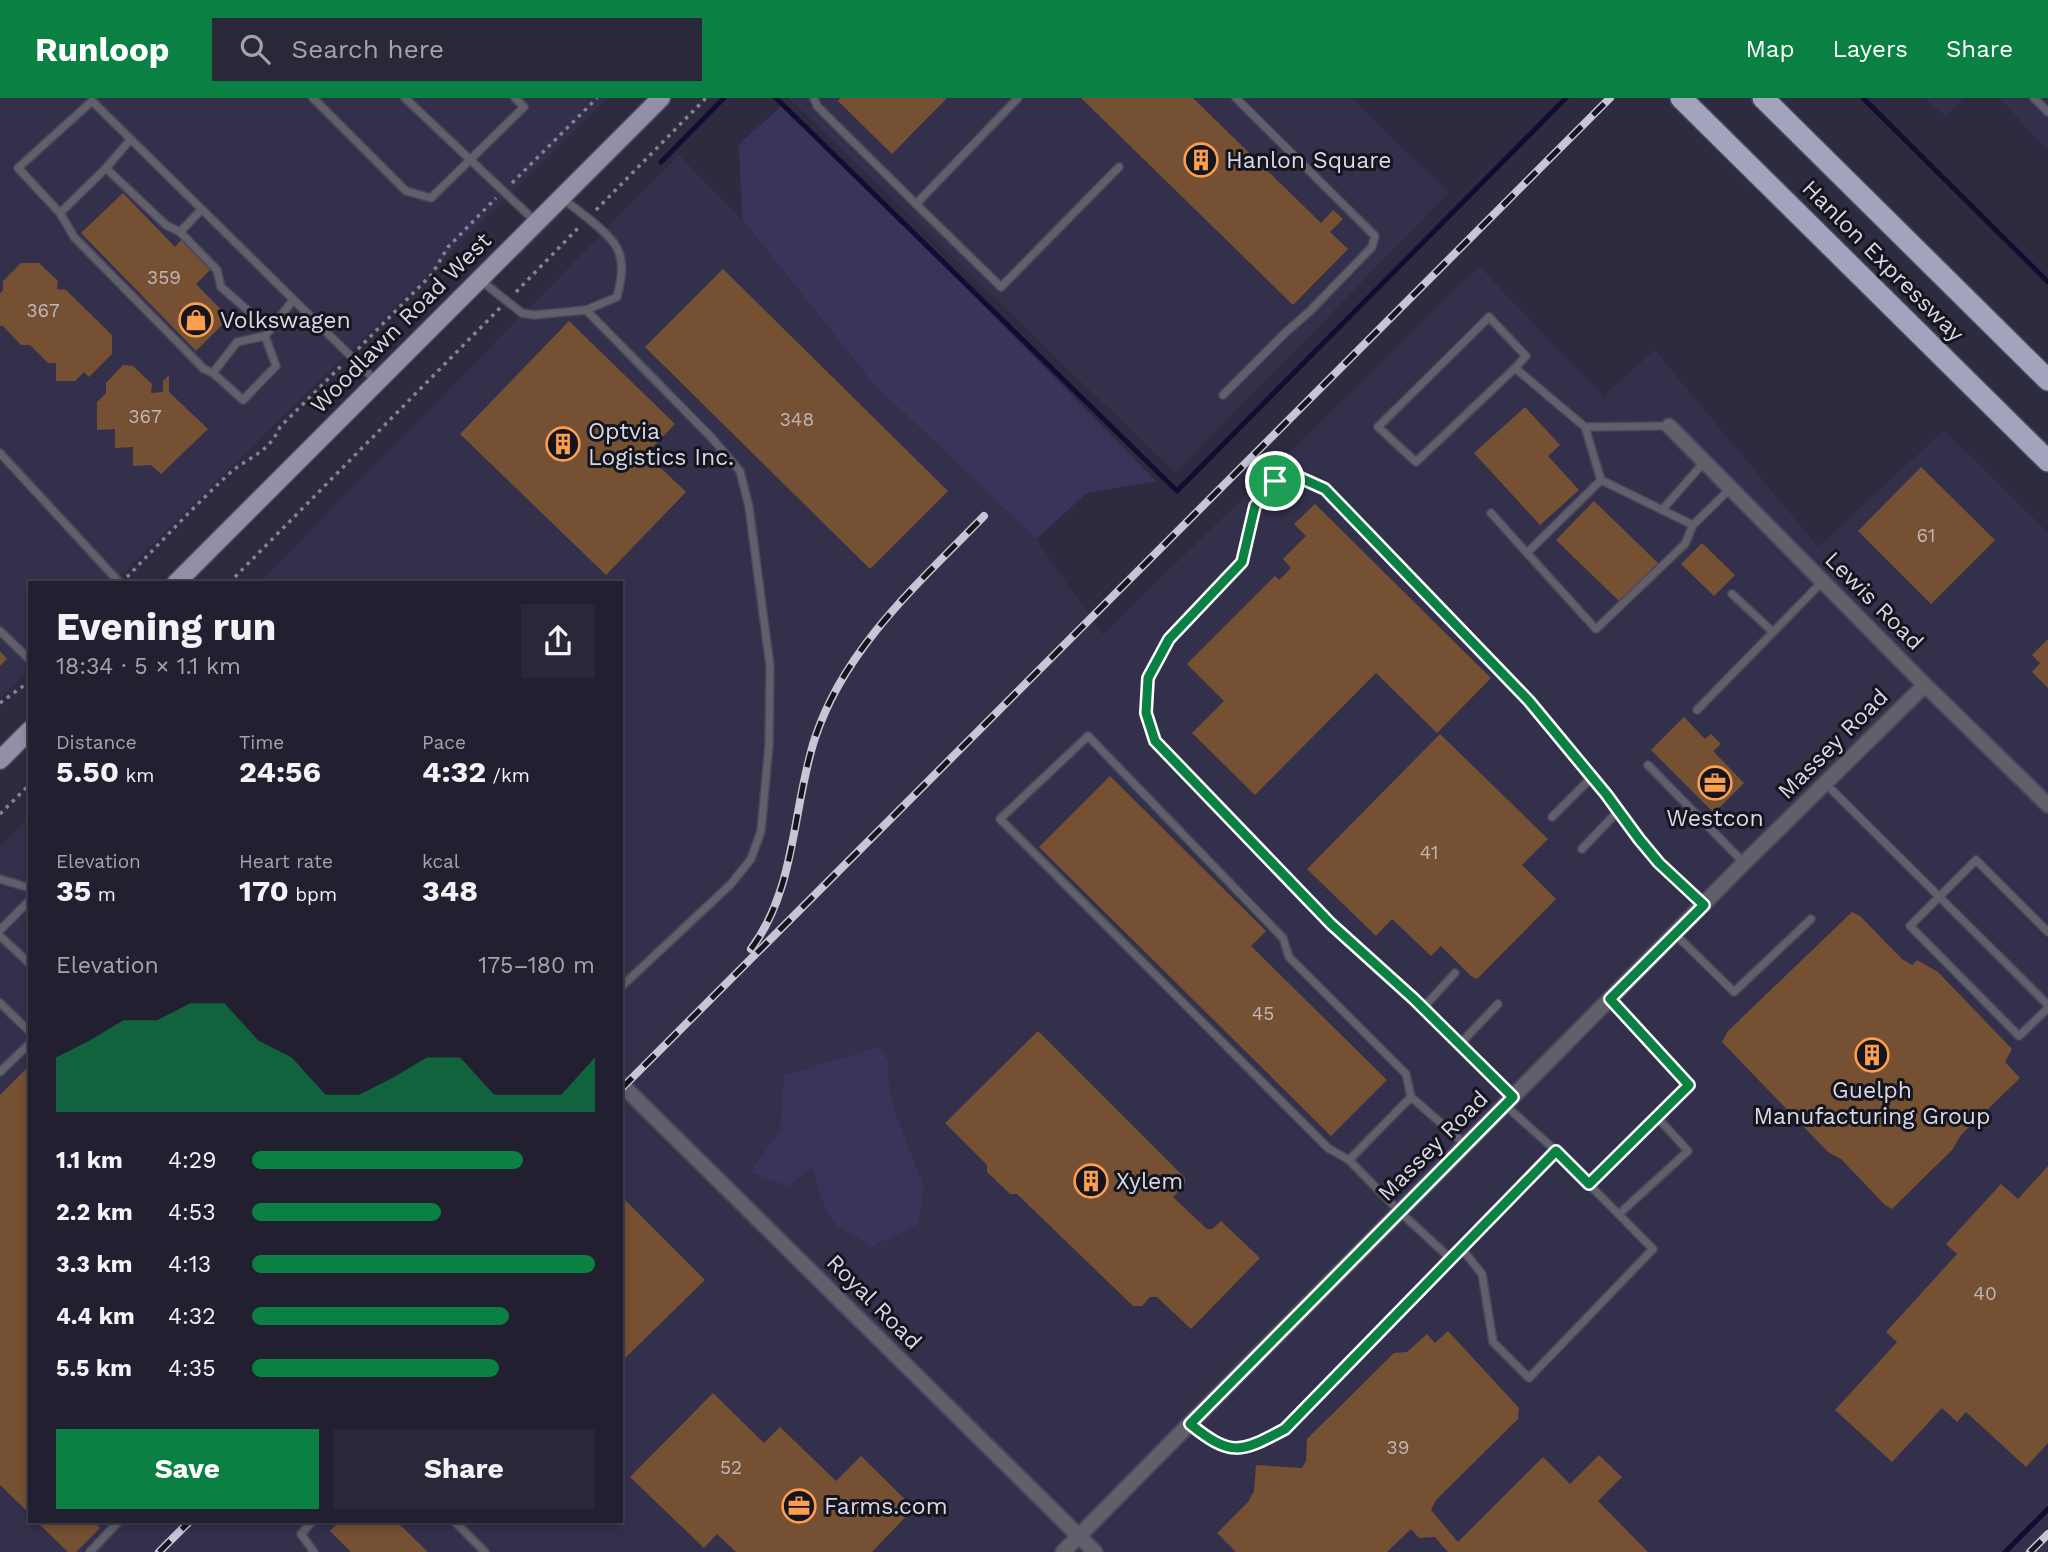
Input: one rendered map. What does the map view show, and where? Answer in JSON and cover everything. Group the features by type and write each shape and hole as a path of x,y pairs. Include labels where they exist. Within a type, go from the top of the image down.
{"highway":[{"name":"Hanlon Expressway","path":"1681,98 2048,461"},
{"name":"Hanlon Expressway","path":"1763,98 2048,380"}],"main road":[{"name":"Woodlawn Road West","path":"178,581 661,98"},
{"path":"0,760 28,732"}],"street":[{"name":"Lewis Road","path":"1669,426 1925,685 2048,805"},
{"name":"Massey Road","path":"1063,1552 1744,863 1925,685"},
{"name":"Royal Road","path":"623,1086 1095,1552"}],"lane":[{"path":"313,98 406,191 431,198 524,107 515,98"},
{"path":"405,98 536,223"},
{"path":"814,98 817,106 1001,287 1119,167"},
{"path":"916,204 1018,98"},
{"path":"1223,394 1319,302 1371,247 1375,236 1236,98"},
{"path":"2034,98 2048,112"},
{"path":"106,168 166,225 180,232 217,270 221,287 267,333 276,366 243,400 213,373 204,369 74,237 60,213 18,168 92,101 377,382"},
{"path":"60,213 130,140"},
{"path":"479,279 522,313 586,310 617,297 623,273 617,247 562,197"},
{"path":"180,232 201,210"},
{"path":"213,373 237,342 267,333 293,300"},
{"path":"586,310 710,436 740,471 749,507 770,666 769,745 761,831 751,859 731,884 623,985"},
{"path":"1489,317 1527,356 1515,368 1416,462 1378,427 1489,317"},
{"path":"1515,368 1585,427 1601,480 1693,525"},
{"path":"1585,427 1669,426"},
{"path":"0,453 119,581"},
{"path":"1662,510 1705,461"},
{"path":"1462,1249 1482,1274 1493,1342 1529,1378 1653,1249 1556,1151 1460,1044 1331,924 1155,741 1146,713 1148,678 1169,639 1242,562 1255,506 1275,481 1294,475 1325,489 1529,701 1659,863 1704,905"},
{"path":"1527,553 1601,480"},
{"path":"1491,513 1597,629 1685,544 1693,525 1731,488"},
{"path":"1697,710 1822,581"},
{"path":"1732,594 1773,632"},
{"path":"0,631 28,658"},
{"path":"1452,1260 1349,1160 1328,1148 1000,819 1088,736 1283,938 1289,957 1406,1074 1411,1097 1466,1145"},
{"path":"1648,765 1744,863"},
{"path":"1552,817 1592,777"},
{"path":"1825,783 1940,897 2048,1006 2019,1036 1910,926 1940,897 1976,860 2048,932"},
{"path":"1582,849 1618,811"},
{"path":"0,879 28,887"},
{"path":"0,930 28,902"},
{"path":"1675,934 1734,992 1811,919"},
{"path":"0,936 28,962"},
{"path":"1423,1008 1455,972"},
{"path":"1589,1184 1689,1085 1610,999"},
{"path":"0,1003 28,1030"},
{"path":"1460,1044 1498,1004"},
{"path":"0,1072 28,1045"},
{"path":"1349,1160 1411,1097"},
{"path":"1619,1214 1688,1151 1657,1117"},
{"path":"1190,1424 1213,1443 1233,1449 1257,1444 1285,1429 1556,1151"},
{"path":"90,1552 117,1523"},
{"path":"311,1523 301,1534 314,1552"},
{"path":"456,1523 485,1552"}],"path":[{"path":"123,581 232,471 261,454 275,439 280,427 432,274 448,247 597,98"},
{"path":"231,581 706,98"},
{"path":"0,703 28,682"},
{"path":"0,814 28,786"}],"shaded area":[{"path":"0,98 608,98 115,581 28,581 28,670 0,699"},
{"path":"789,98 1351,98 1449,193 1175,473"},
{"path":"1925,98 1964,98 1946,117"},
{"path":"1999,98 2048,98 2048,150"},
{"path":"785,103 1156,481 1087,493 1036,539 871,381 742,219 739,144"},
{"path":"679,155 742,219 871,381 1036,539 1103,635 1479,266 1603,396 1655,350 1818,547 1944,430 2048,532 2048,1552 0,1552 0,846 28,818 28,1523 623,1523 623,581 261,581"},
{"path":"880,1047 888,1061 888,1080 895,1112 924,1187 918,1224 869,1248 830,1217 822,1202 812,1168 787,1186 750,1172 780,1131 784,1075"}],"building":[{"path":"840,98 947,98 892,154 838,101"},
{"name":"Hanlon Square","path":"1081,98 1193,98 1321,223 1333,210 1343,219 1330,232 1348,249 1293,305"},
{"path":"123,193 175,247 181,240 210,270 196,284 229,318 196,351 81,233"},
{"path":"21,263 39,263 58,281 57,289 66,290 112,335 112,354 89,377 84,372 75,381 56,381 56,363 48,363 30,345 21,345 0,326 0,293 3,290 3,281"},
{"path":"723,269 948,491 870,569 645,347"},
{"name":"Optvia Logistics Inc.","path":"569,321 675,424 646,454 686,492 606,575 460,434"},
{"path":"123,365 133,366 152,384 151,393 163,392 163,381 169,375 169,392 208,429 161,474 151,465 133,466 133,447 115,448 115,429 97,430 97,402 106,393 106,383"},
{"path":"1525,407 1560,445 1548,456 1579,490 1540,525 1474,453"},
{"path":"1921,467 1995,540 1931,604 1858,531"},
{"path":"1594,501 1658,563 1620,602 1556,540"},
{"path":"1315,504 1491,678 1437,733 1376,673 1255,795 1192,733 1224,701 1187,664 1275,576 1279,580 1291,568 1283,559 1306,536 1294,524"},
{"path":"1702,543 1735,575 1714,596 1681,564"},
{"path":"2048,639 2048,688 2032,672 2040,663 2032,655"},
{"path":"0,651 7,659 0,666"},
{"path":"1684,717 1705,739 1711,734 1721,744 1713,751 1744,783 1714,813 1651,750"},
{"path":"1440,734 1548,839 1522,865 1556,899 1477,979 1441,946 1431,956 1392,919 1376,936 1307,869"},
{"path":"1110,776 1266,931 1251,946 1387,1080 1331,1136 1039,847"},
{"name":"Guelph Manufacturing Group","path":"1852,912 1860,916 1902,959 1912,965 1917,960 1938,972 2012,1049 2005,1062 2020,1078 1961,1135 1952,1150 1892,1209 1841,1159 1828,1152 1722,1042 1728,1031"},
{"name":"Xylem","path":"1038,1031 1185,1178 1185,1184 1173,1197 1207,1229 1212,1229 1221,1221 1260,1258 1191,1329 1157,1297 1150,1297 1142,1306 1133,1306 1017,1194 1010,1194 987,1172 987,1165 945,1123"},
{"path":"28,1067 28,1512 0,1485 0,1095"},
{"name":"Guelph Manufacturing Group","path":"2048,1166 2048,1443 2026,1467 1966,1412 1957,1422 1942,1408 1892,1462 1835,1410 1897,1342 1886,1332 1957,1254 1946,1244 2001,1184 2018,1199"},
{"path":"625,1200 705,1280 623,1360"},
{"path":"1448,1331 1519,1408 1518,1419 1436,1500 1431,1510 1458,1542 1543,1457 1570,1484 1599,1455 1622,1477 1598,1501 1648,1552 1448,1552 1435,1537 1419,1538 1411,1529 1387,1552 1236,1552 1217,1533 1248,1502 1254,1491 1256,1465 1302,1468 1306,1461 1307,1439 1394,1353 1407,1352 1427,1334 1435,1343"},
{"path":"713,1393 764,1443 780,1427 836,1481 861,1456 914,1508 872,1552 736,1552 717,1534 704,1548 630,1477"},
{"path":"38,1523 95,1523 100,1528 76,1552 68,1552"},
{"path":"338,1523 398,1523 428,1552 351,1552 330,1531"}],"waterway":[{"path":"661,162 724,98"},
{"path":"776,98 1177,491 1566,98"},
{"path":"1863,98 2048,282"},
{"path":"2005,1552 2048,1509"}],"railway":[{"path":"623,1087 1610,98"},
{"path":"751,949 777,900 792,846 815,738 828,705 845,674 886,618 984,516"},
{"path":"159,1552 188,1523"},
{"path":"2030,1552 2048,1534"}],"place":[{"name":"Hanlon Square","path":"1201,160"},
{"name":"Volkswagen","path":"196,320"},
{"name":"Optvia Logistics Inc.","path":"563,444"},
{"name":"Westcon","path":"1715,783"},
{"name":"Guelph Manufacturing Group","path":"1872,1055"},
{"name":"Xylem","path":"1091,1181"},
{"name":"Farms.com","path":"799,1506"}],"route":[{"path":"1294,475 1325,489 1529,701 1659,863 1704,905 1610,999 1689,1085 1589,1184 1556,1151 1285,1429 1257,1444 1233,1449 1213,1443 1190,1424 1513,1097 1414,999 1362,955 1155,741 1146,713 1148,678 1169,639 1242,562 1255,506 1275,481 1294,475"}]}
